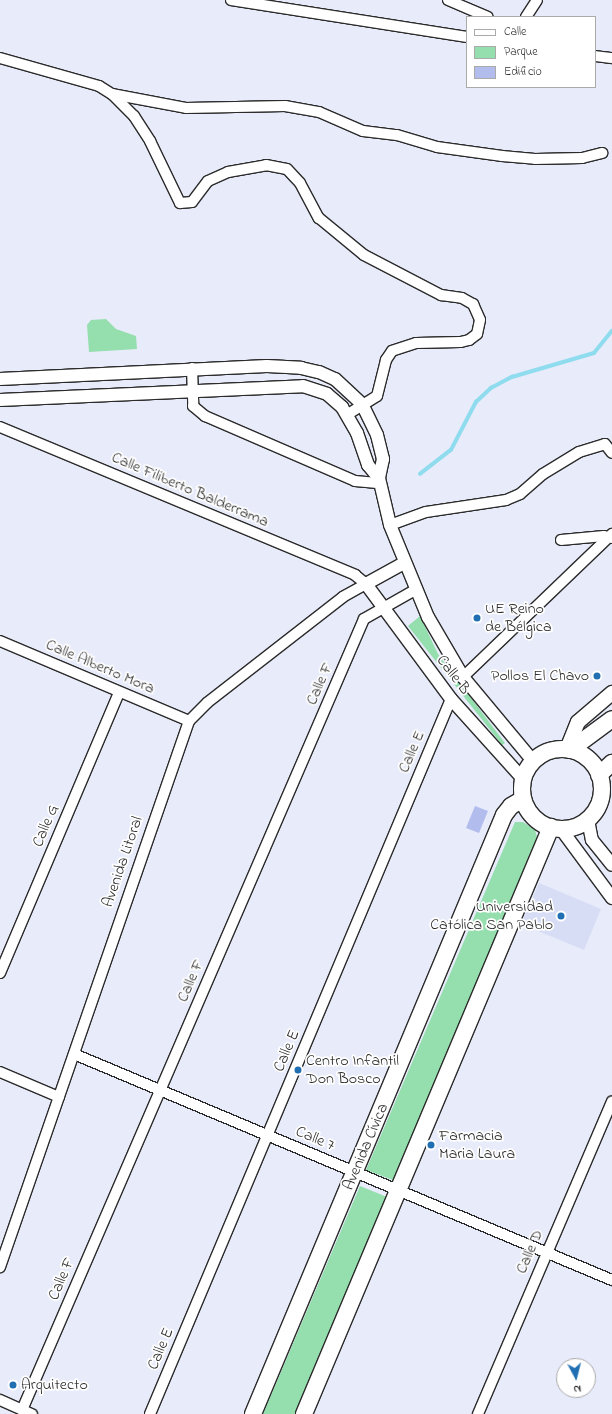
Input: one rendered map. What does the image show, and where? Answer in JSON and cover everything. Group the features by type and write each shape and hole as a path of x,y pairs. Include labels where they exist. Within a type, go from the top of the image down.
{"main road":[{"path":"568,750 578,722 612,693"},
{"path":"568,750 612,719"},
{"path":"568,750 585,756 599,775 602,788 600,802 588,820 575,827 556,828 534,818 523,799 523,778 533,761 550,751 568,750"},
{"path":"599,775 612,764"},
{"name":"Avenida Cívica","path":"253,1414 356,1172 504,815 511,806 523,799"},
{"path":"304,1414 398,1189 556,828"}],"street":[{"path":"231,0 466,37"},
{"path":"448,0 486,16"},
{"path":"527,16 537,0"},
{"path":"596,56 612,58"},
{"path":"0,58 99,86 112,94 134,116 150,140 180,204 192,202 208,181 228,172 266,165 287,169 300,183 319,218 364,255 440,295 462,298 473,304 480,320 477,334 469,340 460,342 416,343 392,352 386,360 377,396 348,414"},
{"path":"112,94 186,108 285,106 319,112 363,131 397,135 437,147 502,156 534,159 582,158 602,153"},
{"path":"0,379 192,368 267,366 301,368 319,372 335,379 362,404 379,441 383,459 380,481"},
{"path":"192,368 193,406 205,416 355,481 380,481"},
{"path":"0,400 303,386 327,394 348,414 368,465 380,481"},
{"name":"Calle Filiberto Balderrama","path":"0,427 355,575 366,584"},
{"path":"390,525 426,512 506,500 520,494 543,474 579,452 605,444 612,453"},
{"name":"Calle B","path":"380,481 390,525 404,563 444,647 463,677 533,761"},
{"path":"561,540 612,537"},
{"path":"463,677 612,537"},
{"name":"Avenida Litoral","path":"0,1267 189,721 207,703 343,597 404,563"},
{"name":"Calle B","path":"366,584 451,699 523,778"},
{"name":"Calle F","path":"22,1410 364,619 416,590"},
{"name":"Calle Alberto Mora","path":"0,641 189,721"},
{"name":"Calle G","path":"0,973 119,692"},
{"name":"Calle E","path":"150,1414 451,699"},
{"path":"588,820 592,840 612,865"},
{"path":"556,828 612,898"},
{"name":"Calle 7","path":"74,1054 267,1136 398,1189 545,1254 612,1280"},
{"path":"0,1072 59,1097"},
{"name":"Calle D","path":"478,1414 545,1254 612,1102"},
{"path":"0,1400 32,1414"}],"shaded area":[{"name":"Universidad Católica San Pablo","path":"539,883 601,909 584,950 521,924"}],"green space":[{"path":"106,319 116,329 136,336 137,349 89,352 87,325 91,320"},
{"path":"420,616 438,654 505,743 502,745 408,626"},
{"path":"515,822 523,822 535,830 538,840 393,1180 366,1170"},
{"path":"360,1186 387,1197 295,1414 263,1414"}],"building":[{"path":"475,806 488,811 479,833 466,828"}],"waterway":[{"path":"420,474 451,450 476,402 491,388 512,377 594,353 612,331"}],"place":[{"name":"UE Reino de Bélgica","path":"477,618"},
{"name":"Pollos El Chavo","path":"597,676"},
{"name":"Universidad Católica San Pablo","path":"561,916"},
{"name":"Centro Infantil Don Bosco","path":"298,1070"},
{"name":"Farmacia Maria Laura","path":"431,1145"},
{"name":"Arquitecto","path":"13,1385"}]}
